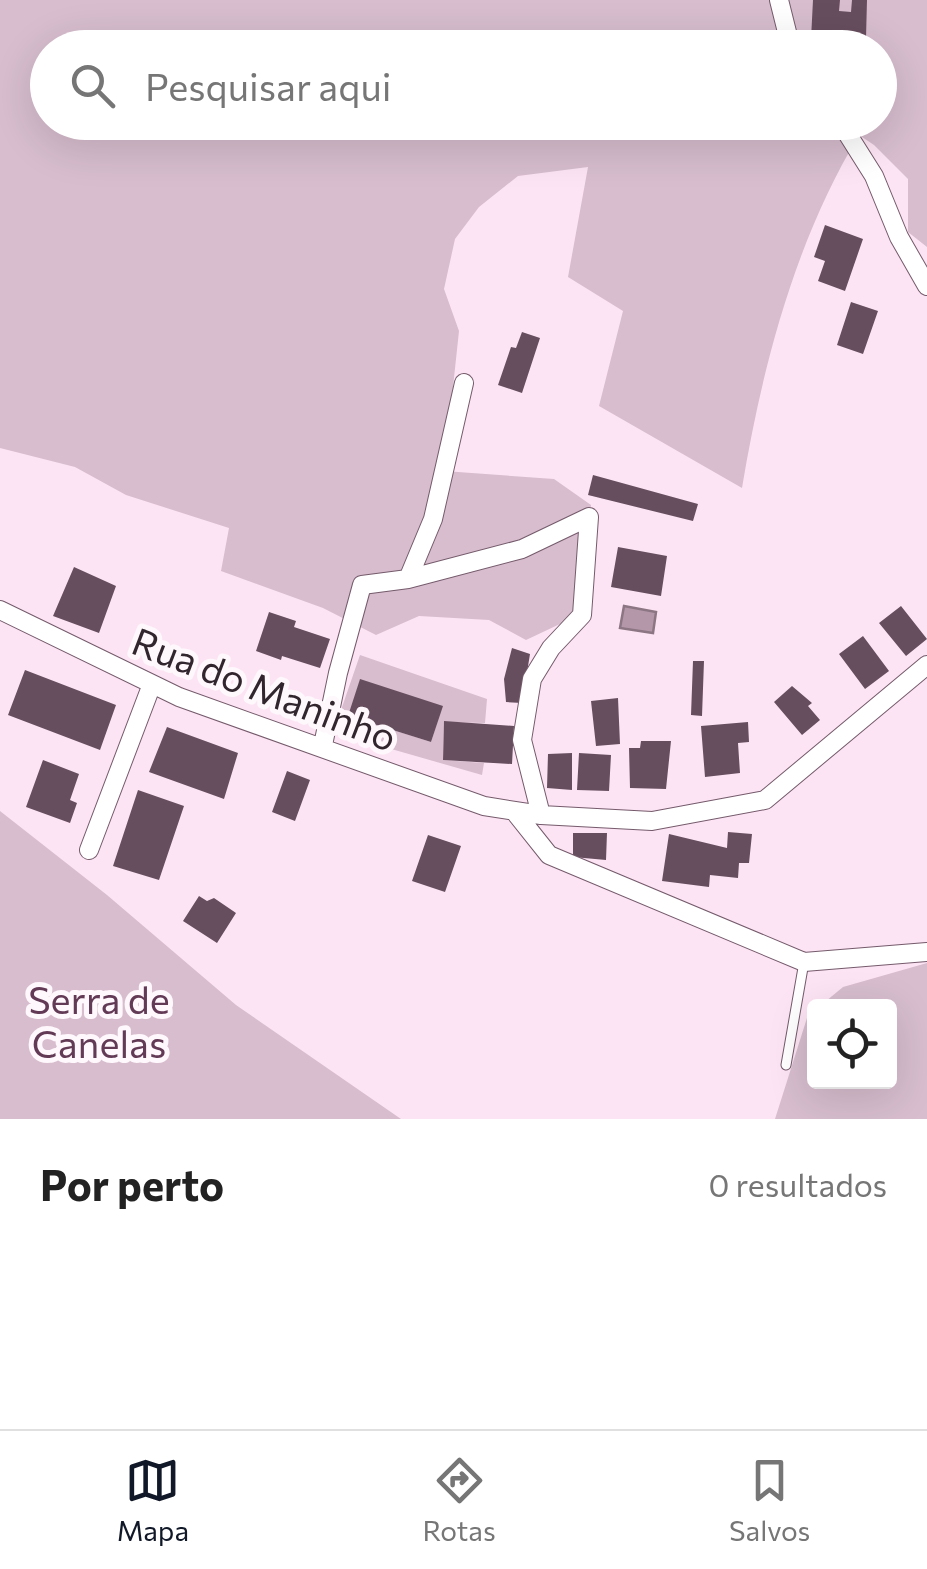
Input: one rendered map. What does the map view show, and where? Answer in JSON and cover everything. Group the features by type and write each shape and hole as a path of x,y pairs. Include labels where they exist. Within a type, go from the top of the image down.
{"street":[{"path":"780,0 787,30"},
{"path":"851,140 874,176 898,237 927,286"},
{"path":"408,580 433,519 464,383"},
{"path":"323,746 362,586 408,580 522,548 589,517 582,616 550,648 532,679 522,740 541,816"},
{"name":"Rua do Maninho","path":"0,610 178,697 484,806 541,816 652,821 765,800 927,665"},
{"path":"89,850 152,684"},
{"path":"514,811 549,856 804,962 927,952"}],"lane":[{"path":"786,1065 804,962"}],"green space":[{"path":"0,0 927,0 927,247 908,232 908,179 866,140 897,140 897,30 30,30 30,140 856,140 817,218 784,306 742,488 599,406 623,311 568,277 588,167 518,176 479,207 455,239 444,289 459,331 444,471 554,479 591,505 579,615 526,640 489,620 419,616 376,635 323,608 221,571 229,528 126,495 75,467 0,448"},
{"path":"360,655 487,699 485,723 444,722 443,760 484,763 482,775 339,734 341,710","holes":["360,680 442,707 431,742 349,716"]},
{"name":"Serra de Canelas","path":"0,811 107,895 236,1005 401,1119 0,1119"},
{"path":"927,963 927,1119 775,1119 807,1018 807,1089 897,1089 897,999 828,999 843,987"}],"shaded area":[{"path":"624,606 656,612 653,633 620,628"}],"building":[{"path":"813,0 840,0 839,11 851,12 852,0 867,0 866,30 811,30"},
{"path":"825,225 863,239 845,291 818,281 825,261 814,257"},
{"path":"851,302 878,311 863,354 837,345"},
{"path":"522,332 540,338 522,393 498,385 511,347 516,348"},
{"path":"593,475 698,504 693,521 588,495"},
{"path":"618,547 667,556 661,596 611,587"},
{"path":"74,567 116,586 99,633 53,616"},
{"path":"901,606 927,639 906,656 879,623"},
{"path":"269,612 296,621 294,627 330,639 320,668 256,651"},
{"path":"863,636 889,671 865,689 839,654"},
{"path":"512,648 530,654 522,703 506,702 504,679"},
{"path":"693,661 704,661 702,716 691,715"},
{"path":"25,670 116,705 100,750 8,715"},
{"path":"360,679 443,706 431,742 348,716"},
{"path":"792,686 812,703 808,706 820,720 802,735 774,702"},
{"path":"618,698 620,744 596,746 591,701"},
{"path":"444,721 514,726 512,764 443,760"},
{"path":"748,722 749,742 738,743 740,773 705,777 701,726"},
{"path":"167,727 238,753 224,799 149,772"},
{"path":"641,741 671,741 666,789 630,788 629,748 640,748"},
{"path":"572,753 572,790 547,788 548,754"},
{"path":"579,753 611,755 609,791 577,790"},
{"path":"43,760 79,774 70,800 77,803 70,823 26,807"},
{"path":"287,771 310,780 295,821 272,812"},
{"path":"138,790 184,806 159,880 113,866"},
{"path":"728,832 752,834 749,863 739,863 738,878 710,875 709,887 662,881 669,834 727,848"},
{"path":"573,833 607,833 606,860 573,857"},
{"path":"428,835 461,846 445,892 412,881"},
{"path":"199,896 207,901 214,898 236,913 217,943 183,921"}]}
